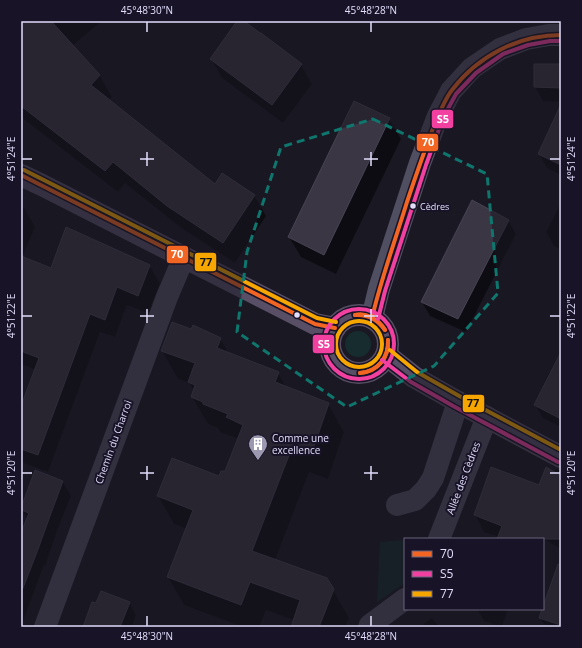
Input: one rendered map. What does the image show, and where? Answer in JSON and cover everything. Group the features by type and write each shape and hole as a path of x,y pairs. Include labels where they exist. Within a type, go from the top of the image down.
{"main road":[{"path":"21,175 315,324 335,328"},
{"path":"358,314 372,318 377,320 383,327 387,336 388,345 386,355 381,363 374,369 360,373 346,370 338,364 332,356 330,346 331,337 335,328 341,321 349,316 358,314"},
{"path":"386,355 414,377 561,458"}],"street":[{"path":"372,318 379,289 420,163 438,116 451,91 472,68 500,49 526,39 561,34"},
{"name":"Chemin du Charroi","path":"45,627 167,297 184,257"},
{"path":"397,505 415,500 426,489 433,478 458,402"},
{"name":"Allée des Cèdres","path":"439,538 487,417"},
{"path":"369,627 404,600"}],"highlighted area":[{"path":"373,119 487,174 498,293 434,366 347,407 237,332 247,252 281,147"}],"green space":[{"path":"358,331 367,335 371,344 367,353 358,357 349,353 345,344 349,335"},
{"path":"404,540 404,584 377,602 380,542"}],"building":[{"path":"21,21 51,21 100,75 91,85 215,184 222,173 255,195 223,243 167,206 113,162 105,171 21,106"},
{"path":"237,21 244,21 302,64 272,105 210,59"},
{"path":"534,64 561,64 561,88 534,87"},
{"path":"354,101 390,118 324,255 288,237"},
{"path":"561,104 561,165 538,154"},
{"path":"472,200 509,220 458,319 421,302"},
{"path":"66,227 150,265 138,296 117,287 105,320 90,314 38,455 21,449 21,406 39,358 21,351 21,256 51,268"},
{"name":"Comme une excellence","path":"172,322 191,329 193,325 221,338 217,348 279,372 275,382 329,403 312,452 293,445 252,551 327,578 334,589 319,627 291,627 300,600 250,582 241,605 167,577 193,510 157,496 172,458 219,476 221,471 225,471 243,425 226,417 228,414 203,404 203,402 191,397 195,385 188,382 195,363 161,351"},
{"path":"561,352 561,419 534,405"},
{"path":"491,467 539,485 546,467 561,476 561,539 497,538 502,526 474,515"},
{"path":"35,470 63,481 23,588 21,588 21,533 29,513 21,510 21,508"},
{"path":"558,564 561,564 561,625 539,618 542,610 544,610 544,604"},
{"path":"101,591 130,602 120,627 83,627 92,602 96,603"}],"transit line":[{"name":"70","path":"372,318 384,274 416,175 432,131 449,94 462,78 474,67 500,50 514,43 529,39 561,35"},
{"name":"S5","path":"378,319 385,291 426,165 443,118 456,94 476,73 503,54 528,45 550,41 561,41"},
{"name":"77","path":"24,170 317,318 336,322"},
{"name":"70","path":"21,175 315,324 335,328"},
{"name":"S5","path":"359,309 372,312 384,319 391,331 394,344 391,357 384,369 372,376 359,379 346,376 334,369 327,357 324,344 327,331 334,319 346,312 359,309"},
{"name":"70","path":"355,315 359,314 368,316 376,320 385,330"},
{"name":"70","path":"355,315 372,318 385,330"},
{"name":"77","path":"359,321 372,325 378,331 382,344 378,357 372,363 359,367 346,363 340,357 336,344 340,331 346,325 359,321"},
{"name":"70","path":"360,373 377,367 387,352 388,340"},
{"name":"70","path":"360,373 372,370 381,362 387,352 388,340"},
{"name":"77","path":"390,350 417,372 561,450"},
{"name":"S5","path":"382,360 411,382 558,462"}],"place":[{"name":"Cèdres","path":"413,206"},
{"name":"Comme une excellence","path":"258,461"}]}
